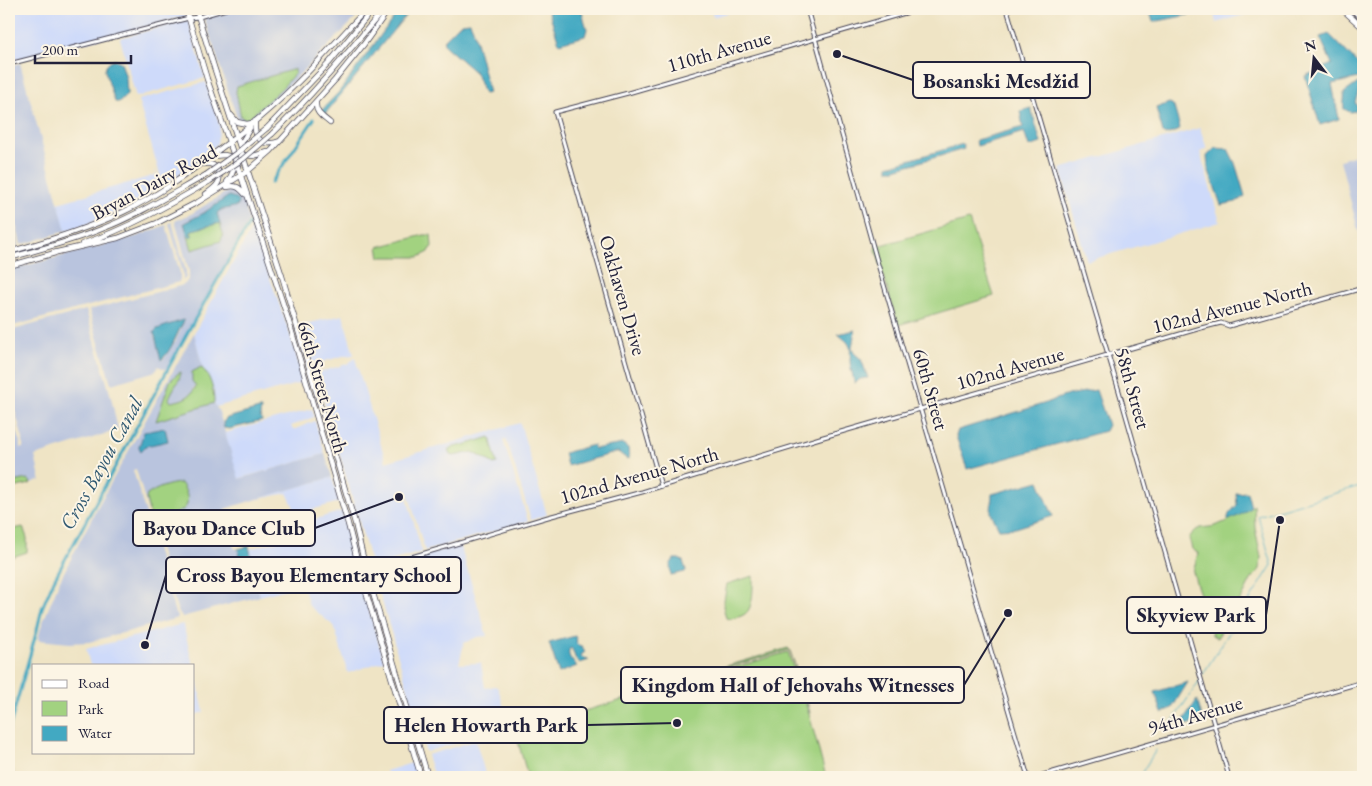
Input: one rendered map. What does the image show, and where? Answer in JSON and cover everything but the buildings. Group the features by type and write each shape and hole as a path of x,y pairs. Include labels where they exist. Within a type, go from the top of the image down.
{"highway":[{"path":"1352,9 1363,19"}],"main road":[{"path":"186,9 207,80 231,149 238,156"},
{"path":"196,9 241,148"},
{"path":"9,252 68,234 124,212 154,195 200,164 255,121 294,87 368,9"},
{"name":"Bryan Dairy Road","path":"9,259 105,228 140,212 206,175 267,128 329,62 373,9"},
{"name":"Bryan Dairy Road","path":"9,266 90,241 121,229 210,182 243,159 292,115 384,9"},
{"path":"53,253 138,231 198,202 248,171 272,150 316,102 364,44 389,9"},
{"path":"1342,9 1363,28"},
{"path":"316,102 316,110 330,123"},
{"path":"228,109 237,122 247,124 255,121"},
{"path":"255,121 255,131 258,138 264,143 269,144 280,141"},
{"path":"223,187 230,179 247,132 255,121"},
{"path":"238,142 238,156"},
{"path":"210,157 224,155 253,156 272,150"},
{"name":"66th Street North","path":"238,156 246,162 282,276 355,523 366,570 428,777"},
{"name":"66th Street North","path":"238,156 238,168 288,319 421,777"},
{"path":"198,202 217,185 220,174 213,165 200,164"},
{"path":"223,187 233,185 240,188 247,196"},
{"path":"308,386 315,397 320,416 325,420"}],"street":[{"path":"9,64 226,9"},
{"name":"60th Street","path":"807,9 859,197 1028,777"},
{"name":"110th Avenue","path":"554,112 628,93 919,9"},
{"name":"58th Street","path":"1007,9 1156,518 1229,777"},
{"name":"Oakhaven Drive","path":"554,112 661,486"},
{"name":"102nd Avenue North","path":"1108,355 1221,323 1229,326 1363,288"},
{"name":"102nd Avenue","path":"921,409 1108,355"},
{"name":"102nd Avenue North","path":"366,570 661,486 921,409"},
{"path":"360,572 366,570"},
{"name":"94th Avenue","path":"1036,777 1363,682"}],"shaded area":[{"path":"9,9 184,9 187,16 16,60 9,36"},
{"path":"232,9 365,9 282,92 251,121 247,122 238,121 204,17","holes":["295,69 295,73 283,87 260,107 239,111 237,86"]},
{"path":"711,9 741,9 713,17"},
{"path":"1213,9 1265,9 1216,23"},
{"path":"188,20 205,78 136,97 120,38"},
{"path":"20,63 66,231 21,245 9,194 9,66"},
{"path":"206,82 220,126 217,144 200,160 163,185 138,100"},
{"path":"1200,128 1207,149 1200,152 1220,222 1087,261 1060,169"},
{"path":"1363,153 1363,240 1358,230 1340,160"},
{"path":"155,168 160,187 122,209 66,231 58,203 156,175"},
{"path":"233,189 238,191 242,197 249,220 167,370 158,366 156,371 111,384 89,310 185,284 189,278 189,271 175,221 191,214","holes":["237,206 221,210 217,213 223,234 221,241 192,250 184,223 202,214","184,321 176,340 162,360 154,336"]},
{"path":"9,208 18,246 9,249"},
{"path":"172,222 186,271 186,277 183,281 183,273 169,223"},
{"path":"166,225 180,273 179,282 9,327 9,270 138,236"},
{"path":"252,228 291,337 304,382 216,407 214,392 203,369 194,333"},
{"path":"86,310 111,397 118,430 35,456 41,482 39,480 31,483 30,481 9,483 9,422 14,421 20,440 20,448 23,448 23,439 9,390 9,331"},
{"path":"343,315 354,355 318,363 314,367 302,325"},
{"path":"194,333 203,369 201,367 192,393 187,397 171,402 169,399 171,391 180,379 165,394 157,420 214,403 219,412 239,479 325,454 332,477 224,509 234,548 238,549 248,587 257,585 260,596 182,617 178,612 149,515 151,519 169,517 175,514 188,502 185,488 146,499 149,514 136,469 133,470 178,618 89,642 70,643 38,640 41,627 60,580 97,508","holes":["142,438 167,441 146,446 141,451 139,447"]},
{"path":"355,358 386,462 520,423 547,515 531,520 506,439 503,440 528,521 425,551 409,496 407,497 422,552 372,566 315,370 321,372 347,364","holes":["489,437 493,464 472,452 448,450"]},
{"path":"312,409 314,417 291,426 293,430 315,421 325,454 238,479 225,433"},
{"path":"332,477 339,502 297,514 287,493 254,500"},
{"path":"342,511 358,570 260,596 250,549 299,535 297,525"},
{"path":"460,545 487,636 477,637 464,643 459,664 481,663 485,688 495,686 498,688 510,727 426,752 373,570"},
{"path":"359,574 384,661 348,673 334,626 309,606 304,588"},
{"path":"183,624 193,664 90,664 86,649"},
{"path":"195,672 204,712 195,715"},
{"path":"492,736 493,738 476,742 486,777 434,777 427,755"},
{"path":"415,762 419,777 388,777 386,771"}],"green space":[{"path":"295,69 295,73 283,87 249,118 241,117 236,92 237,86"},
{"path":"969,220 994,296 898,325 875,247"},
{"path":"220,223 223,234 221,241 192,250 188,236 190,237 192,230"},
{"path":"424,235 431,235 432,246 429,252 419,257 380,257 378,247"},
{"path":"201,367 211,384 214,403 156,421 170,381 181,372 169,399 171,402 183,399 192,393 196,386 192,381 192,372"},
{"path":"490,437 497,463 494,464 473,452 453,456 450,455 448,450 450,448"},
{"path":"28,479 30,484 9,489 9,483"},
{"path":"181,483 186,492 187,500 184,509 163,519 151,519 146,499 147,495 163,487"},
{"path":"1254,505 1255,528 1261,557 1260,569 1251,580 1217,638 1212,635 1210,619 1193,572 1198,553 1192,549 1189,538 1196,530 1215,526"},
{"path":"23,527 27,538 27,552 9,558 9,530"},
{"path":"753,576 752,596 748,611 740,617 726,618 723,606 727,584"},
{"path":"788,648 790,651 693,676"},
{"path":"788,652 809,714 826,777 528,777 515,731"},
{"path":"791,655 802,683 810,713"}],"water":[{"path":"400,9 411,9 325,114 321,111 339,92"},
{"path":"548,9 581,9 587,29 585,36 559,43"},
{"path":"1149,9 1201,9 1198,13 1153,22"},
{"path":"470,22 489,93 484,94 476,73 445,46 443,41 461,23"},
{"path":"1329,34 1363,69 1363,77 1332,84 1339,119 1320,125 1305,76 1332,64 1320,37"},
{"path":"115,60 121,62 126,78 127,94 120,102 115,102 105,71 108,64"},
{"path":"1358,83 1360,86 1355,103 1357,106 1356,111 1350,112 1344,109 1344,93"},
{"path":"1169,103 1174,107 1180,128 1178,131 1165,135 1156,108"},
{"path":"1031,108 1041,143 1029,147 1024,132 977,146 976,140 1023,127 1020,111"},
{"path":"963,144 964,149 895,169 888,169 888,166"},
{"path":"1215,148 1228,149 1235,163 1245,196 1236,202 1221,205 1208,168 1207,156"},
{"path":"229,196 235,198 238,206 221,210 217,213 220,223 192,230 190,234 193,235 188,236 184,223 202,214"},
{"path":"183,320 171,346 161,360 154,332 157,329"},
{"path":"855,330 852,348 854,353 861,359 868,378 860,379 856,383 854,382 850,366 849,345 838,334"},
{"path":"1096,390 1108,425 1105,431 967,469 956,436 958,430 1068,395"},
{"path":"261,409 260,416 262,421 229,429 224,428 223,422 227,418"},
{"path":"165,428 168,441 146,446 141,451 139,447 144,432"},
{"path":"623,444 628,448 629,458 627,459 618,452 567,466 564,453 593,445 594,449"},
{"path":"1039,481 1053,516 1016,528 999,529 991,513 992,494"},
{"path":"1247,492 1251,507 1242,514 1227,521 1229,514 1237,505 1236,493"},
{"path":"249,546 257,585 248,588 238,549"},
{"path":"674,559 683,561 685,572 671,575 670,565"},
{"path":"575,636 576,643 582,646 585,652 581,657 589,660 580,663 576,660 570,648 569,655 577,666 559,673 549,643"},
{"path":"1188,682 1172,708 1162,713 1155,692"},
{"path":"1197,700 1203,720 1186,725 1182,723"}],"waterway":[{"name":"Cross Bayou Canal","path":"271,183 314,119"},
{"name":"Cross Bayou Canal","path":"9,729 42,608 54,580 190,328 249,224"},
{"path":"1203,674 1272,565 1258,516 1363,485"},
{"path":"1166,731 1200,680"},
{"path":"1139,777 1156,750"},
{"name":"Cross Bayou Canal","path":"9,758 13,777"}],"place":[{"name":"Bosanski Mesdžid","path":"837,54"},
{"name":"Bayou Dance Club","path":"399,497"},
{"name":"Skyview Park","path":"1280,520"},
{"name":"Kingdom Hall of Jehovahs Witnesses","path":"1008,613"},
{"name":"Cross Bayou Elementary School","path":"145,645"},
{"name":"Helen Howarth Park","path":"677,723"}]}
